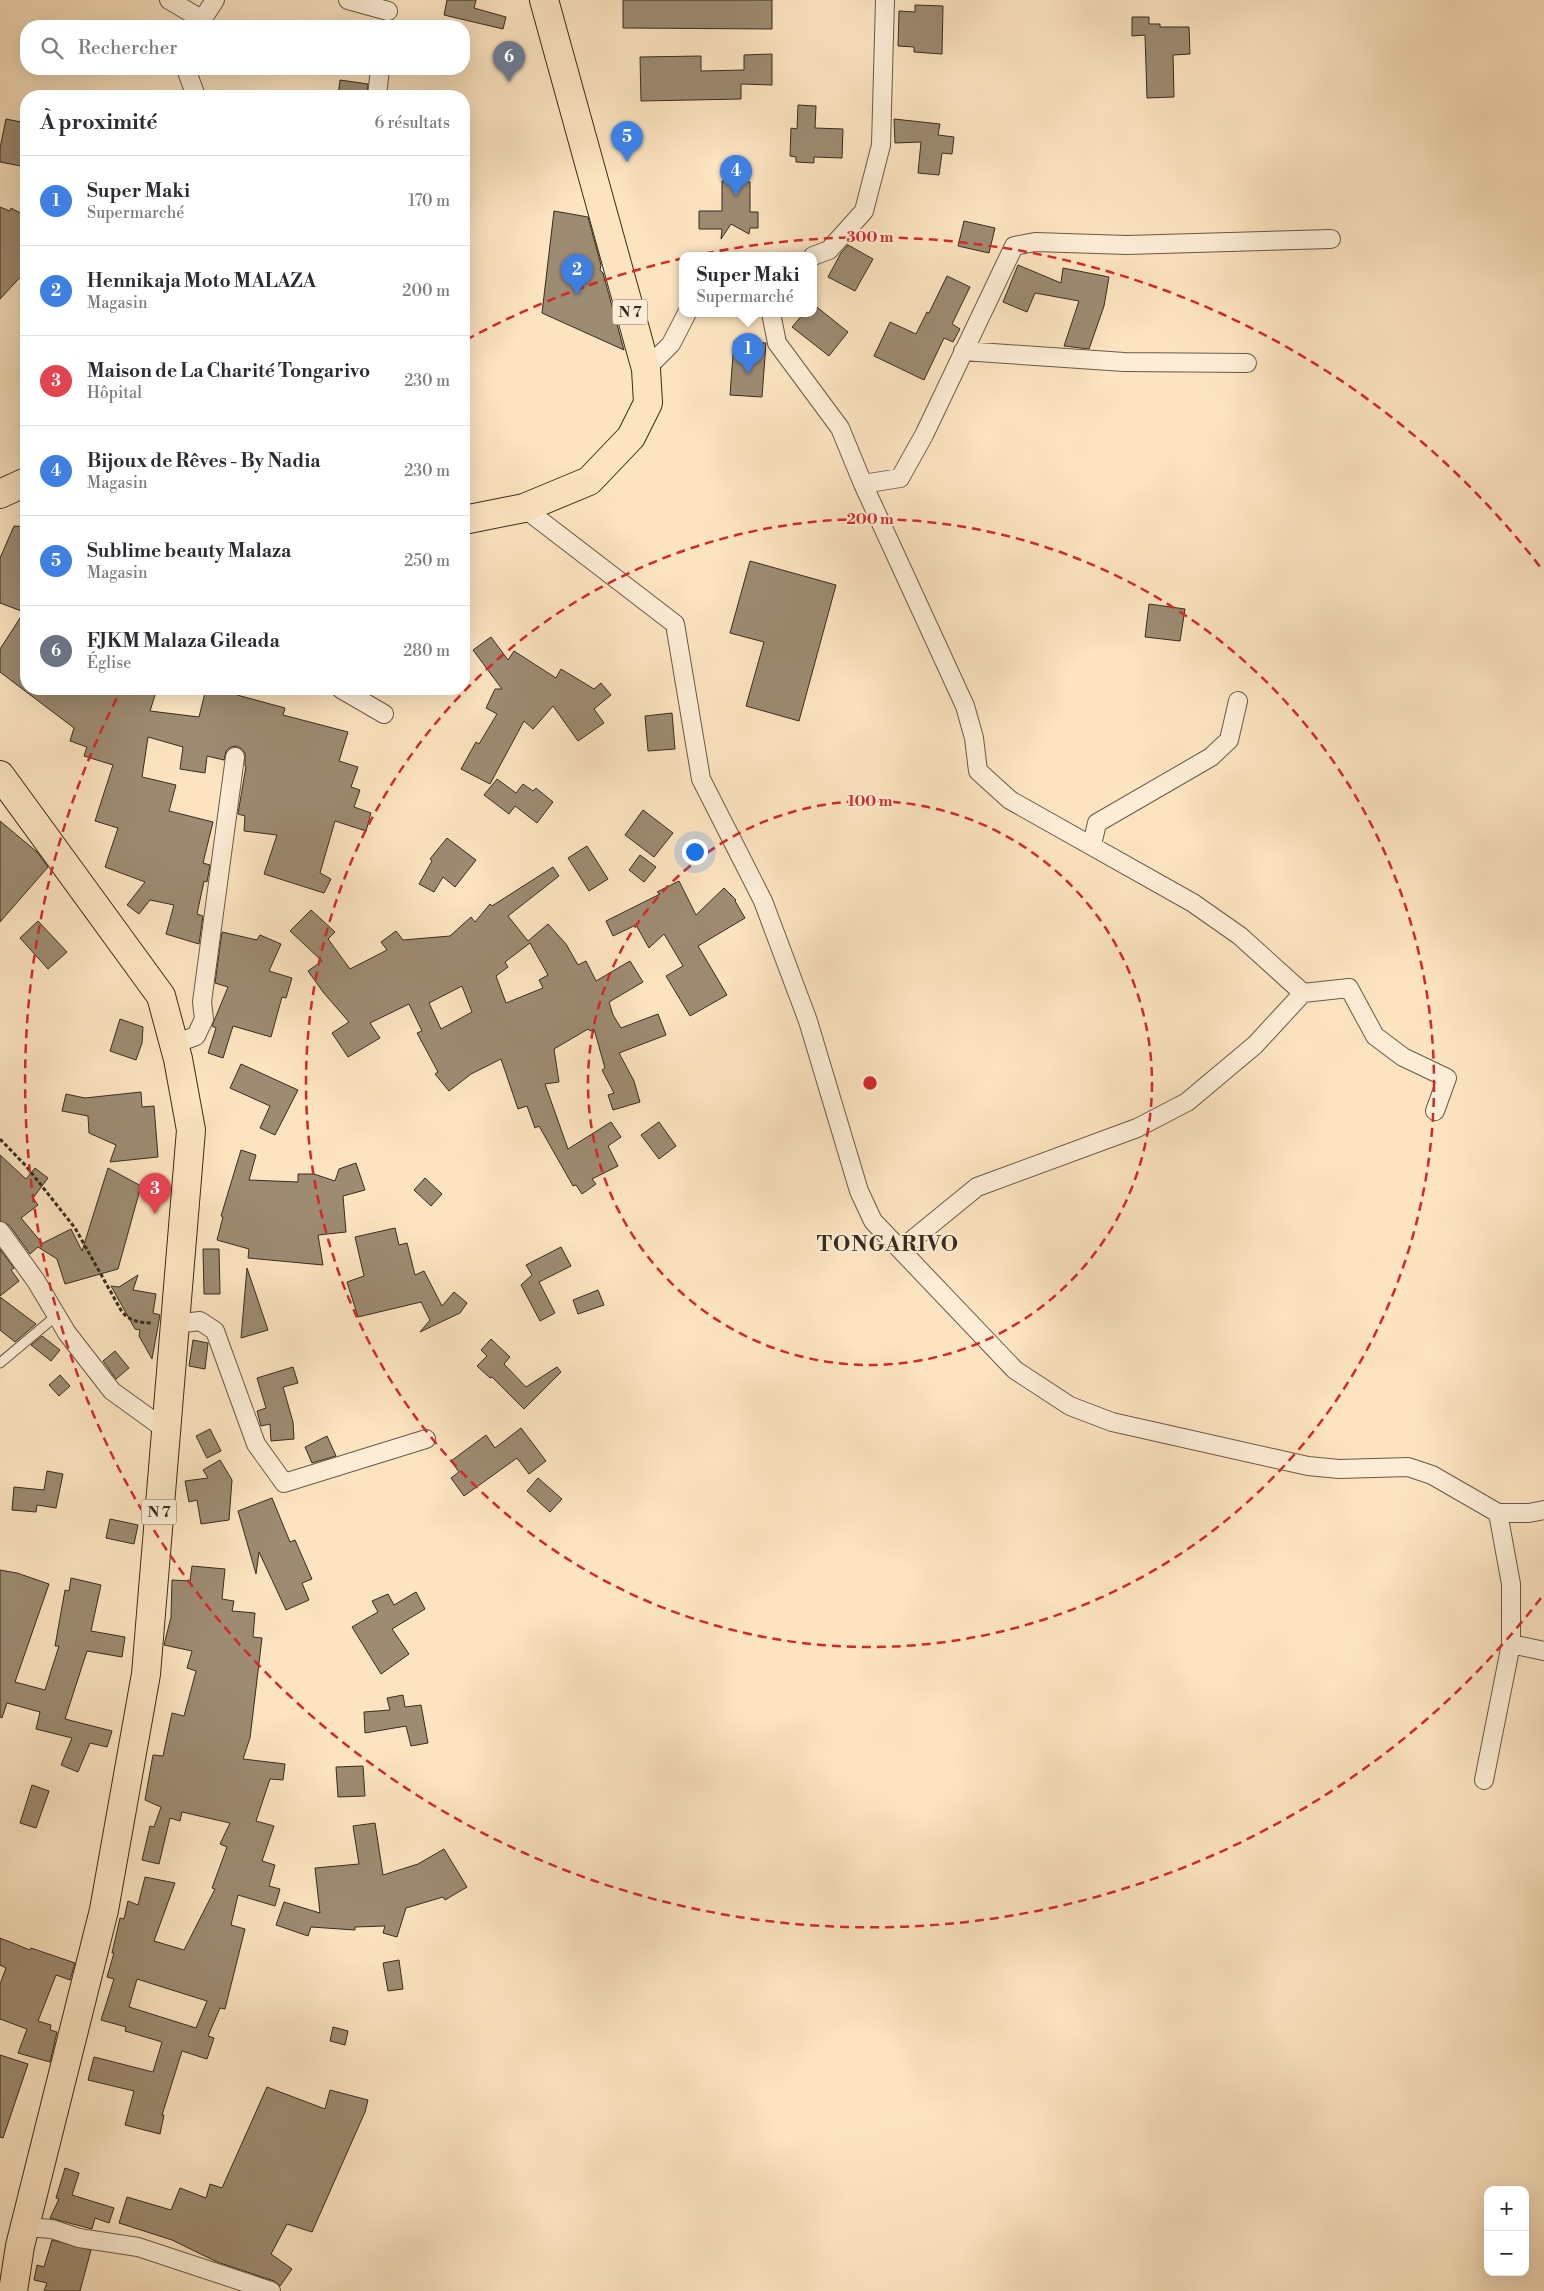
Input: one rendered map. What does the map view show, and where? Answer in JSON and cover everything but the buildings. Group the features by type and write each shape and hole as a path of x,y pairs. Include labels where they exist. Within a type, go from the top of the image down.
{"main road":[{"name":"N 7","path":"470,519 524,508 589,481 631,438 648,403 646,369 544,0"},
{"path":"0,494 20,485"},
{"name":"N 7","path":"0,774 161,996 174,1044 191,1130 144,1683 104,1910 20,2246 13,2291"}],"street":[{"path":"169,0 196,20"},
{"path":"202,20 215,0"},
{"path":"348,0 388,12"},
{"path":"817,254 829,250 864,211 881,145 885,0"},
{"path":"188,75 194,90"},
{"path":"378,90 379,75"},
{"path":"864,484 900,478 924,434 1014,246 1035,242 1127,245 1331,239"},
{"path":"646,369 671,344 685,317"},
{"path":"772,317 777,343 840,428 965,706 974,738 978,771 1010,800 1193,903 1240,936 1303,993"},
{"path":"963,351 1124,362 1247,363"},
{"path":"524,508 675,624 701,779 763,900 808,1021 859,1191 873,1221 901,1249 948,1302 1015,1370 1070,1406 1112,1422 1308,1466 1339,1469 1408,1466 1432,1475 1498,1513 1529,1513 1544,1510"},
{"path":"351,695 384,714"},
{"path":"1092,845 1097,823 1211,757 1229,740 1238,701"},
{"path":"174,1044 196,1036 204,1019 202,1002 235,757"},
{"path":"901,1249 977,1187 1137,1128 1187,1102 1255,1045 1303,993 1349,988 1375,1036 1403,1057 1447,1078 1435,1111"},
{"path":"0,1231 36,1281 67,1333 112,1391 166,1430"},
{"path":"175,1324 200,1321 216,1331 256,1444 284,1483 426,1439"},
{"path":"1484,1780 1511,1644 1511,1584 1498,1513"},
{"path":"1511,1644 1544,1651"},
{"path":"26,2227 52,2228 79,2238 138,2247 271,2291"}],"lane":[{"path":"0,1363 56,1316"}],"path":[{"path":"0,1139 26,1166 75,1228 127,1318 141,1323 175,1324"}],"place":[{"name":"FJKM Malaza Gileada","path":"509,82"},
{"name":"Sublime beauty Malaza","path":"627,162"},
{"name":"Bijoux de Rêves - By Nadia","path":"736,196"},
{"name":"Hennikaja Moto MALAZA","path":"577,295"},
{"name":"Super Maki","path":"748,374"},
{"name":"Maison de La Charité Tongarivo","path":"155,1214"}],"district":[{"name":"TONGARIVO","path":"888,1244"}]}
